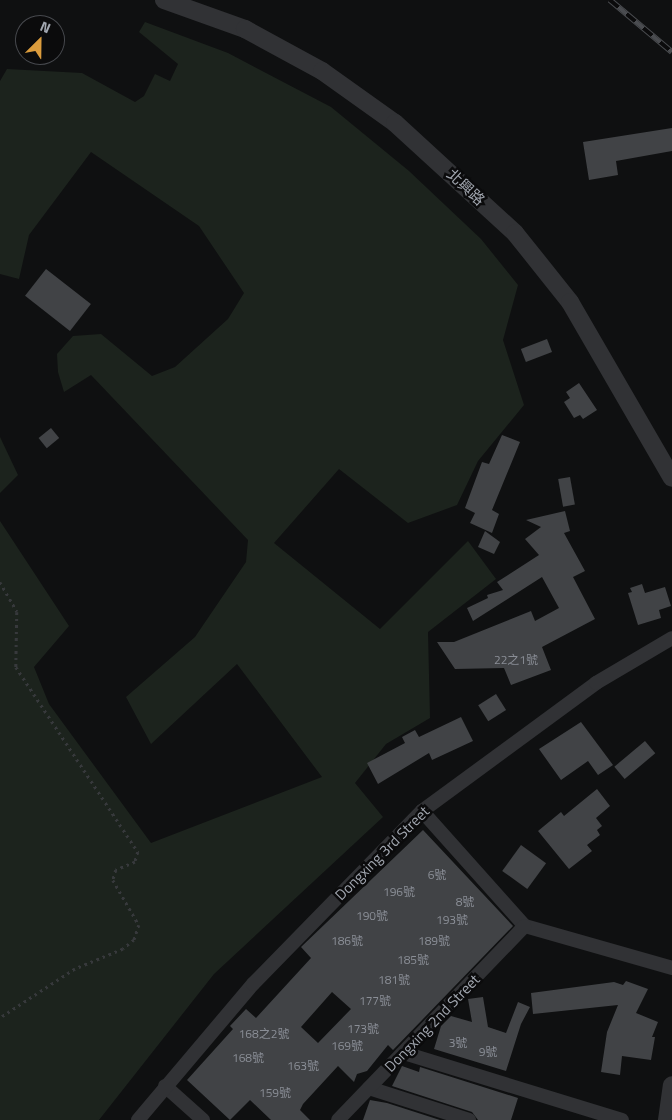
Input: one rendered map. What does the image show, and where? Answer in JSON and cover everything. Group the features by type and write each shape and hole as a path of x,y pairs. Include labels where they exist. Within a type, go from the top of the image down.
{"street":[{"name":"北興路","path":"164,0 244,29 322,71 395,123 515,233 570,302 672,478"},
{"name":"Dongxing 3rd Street","path":"138,1120 165,1086 254,984 422,811 596,683 672,638"},
{"path":"422,811 525,926 672,968"},
{"name":"Dongxing 2nd Street","path":"338,1120 525,926"},
{"path":"404,1053 622,1120"},
{"path":"666,1120 672,1085"},
{"path":"165,1086 203,1120"},
{"path":"369,1088 469,1120"}],"path":[{"path":"0,582 17,612 16,667 138,852 135,862 116,870 112,880 139,925 134,940 123,949 75,969 0,1018"}],"shaded area":[{"path":"145,22 228,53 331,107 409,171 481,239 518,285 503,340 524,405 478,461 457,505 408,523 339,469 274,543 380,629 468,541 496,579 428,632 430,718 386,744 355,783 383,817 214,974 99,1120 0,1120 0,521 69,626 34,667 49,704 151,843 322,777 237,664 151,744 126,697 195,637 246,562 248,540 91,375 64,392 58,372 57,354 73,336 101,334 152,376 175,367 228,319 244,293 199,226 91,152 29,235 19,279 0,274 0,81 7,69 82,73 135,102 144,96 155,74 170,81 178,64 139,32"},
{"path":"0,437 18,475 0,493"}],"building":[{"path":"672,128 672,151 616,161 618,175 589,180 583,142"},
{"path":"46,269 91,304 70,331 25,296"},
{"path":"547,339 552,352 526,362 521,349"},
{"path":"579,383 597,410 583,419 580,415 574,418 564,402 570,398 566,392"},
{"path":"51,428 59,438 47,448 39,438"},
{"path":"502,435 520,442 492,510 499,514 492,533 470,523 475,513 465,508 482,462 489,464"},
{"path":"570,477 575,505 563,507 558,479"},
{"path":"565,511 570,531 564,533 585,571 573,577 595,619 542,647 551,670 511,685 504,668 455,669 437,642 454,642 531,611 535,621 559,608 542,577 473,621 467,608 488,598 487,595 503,590 497,582 539,555 525,539 541,527 526,520"},
{"path":"485,531 500,542 494,554 478,547"},
{"path":"642,584 645,593 665,587 671,606 659,610 661,618 638,625 628,593 632,592 630,588"},
{"path":"496,694 506,710 488,721 478,705"},
{"path":"461,717 473,741 432,760 429,753 378,784 367,763 405,743 402,737 415,730 419,737"},
{"path":"581,722 613,765 598,775 588,761 561,780 539,749"},
{"path":"645,741 655,753 625,779 614,767"},
{"path":"597,789 610,806 596,818 602,826 597,830 600,835 587,845 592,851 569,869 538,831 561,812 564,816"},
{"path":"423,830 513,926 393,1050 388,1045 367,1071 357,1074 354,1082 338,1066 303,1104 300,1110 310,1120 271,1120 250,1100 230,1120 187,1080 233,1029 230,1026 246,1009 256,1018 311,958 301,947","holes":["332,992 351,1009 318,1043 301,1027"]},
{"path":"521,845 546,863 527,889 502,871"},
{"path":"626,981 648,989 636,1013 658,1022 652,1037 655,1037 651,1060 622,1056 620,1075 601,1072 607,1032 618,1005 533,1014 531,993 614,982 623,985"},
{"path":"483,997 488,1027 506,1033 518,1002 530,1007 521,1024 506,1071 434,1049 441,1026 451,1016 472,1022 468,999"},
{"path":"402,1066 419,1072 420,1067 518,1098 511,1120 478,1120 472,1112 392,1086"},
{"path":"370,1100 387,1103 440,1120 363,1120"}],"railway":[{"path":"610,0 672,52"}]}
